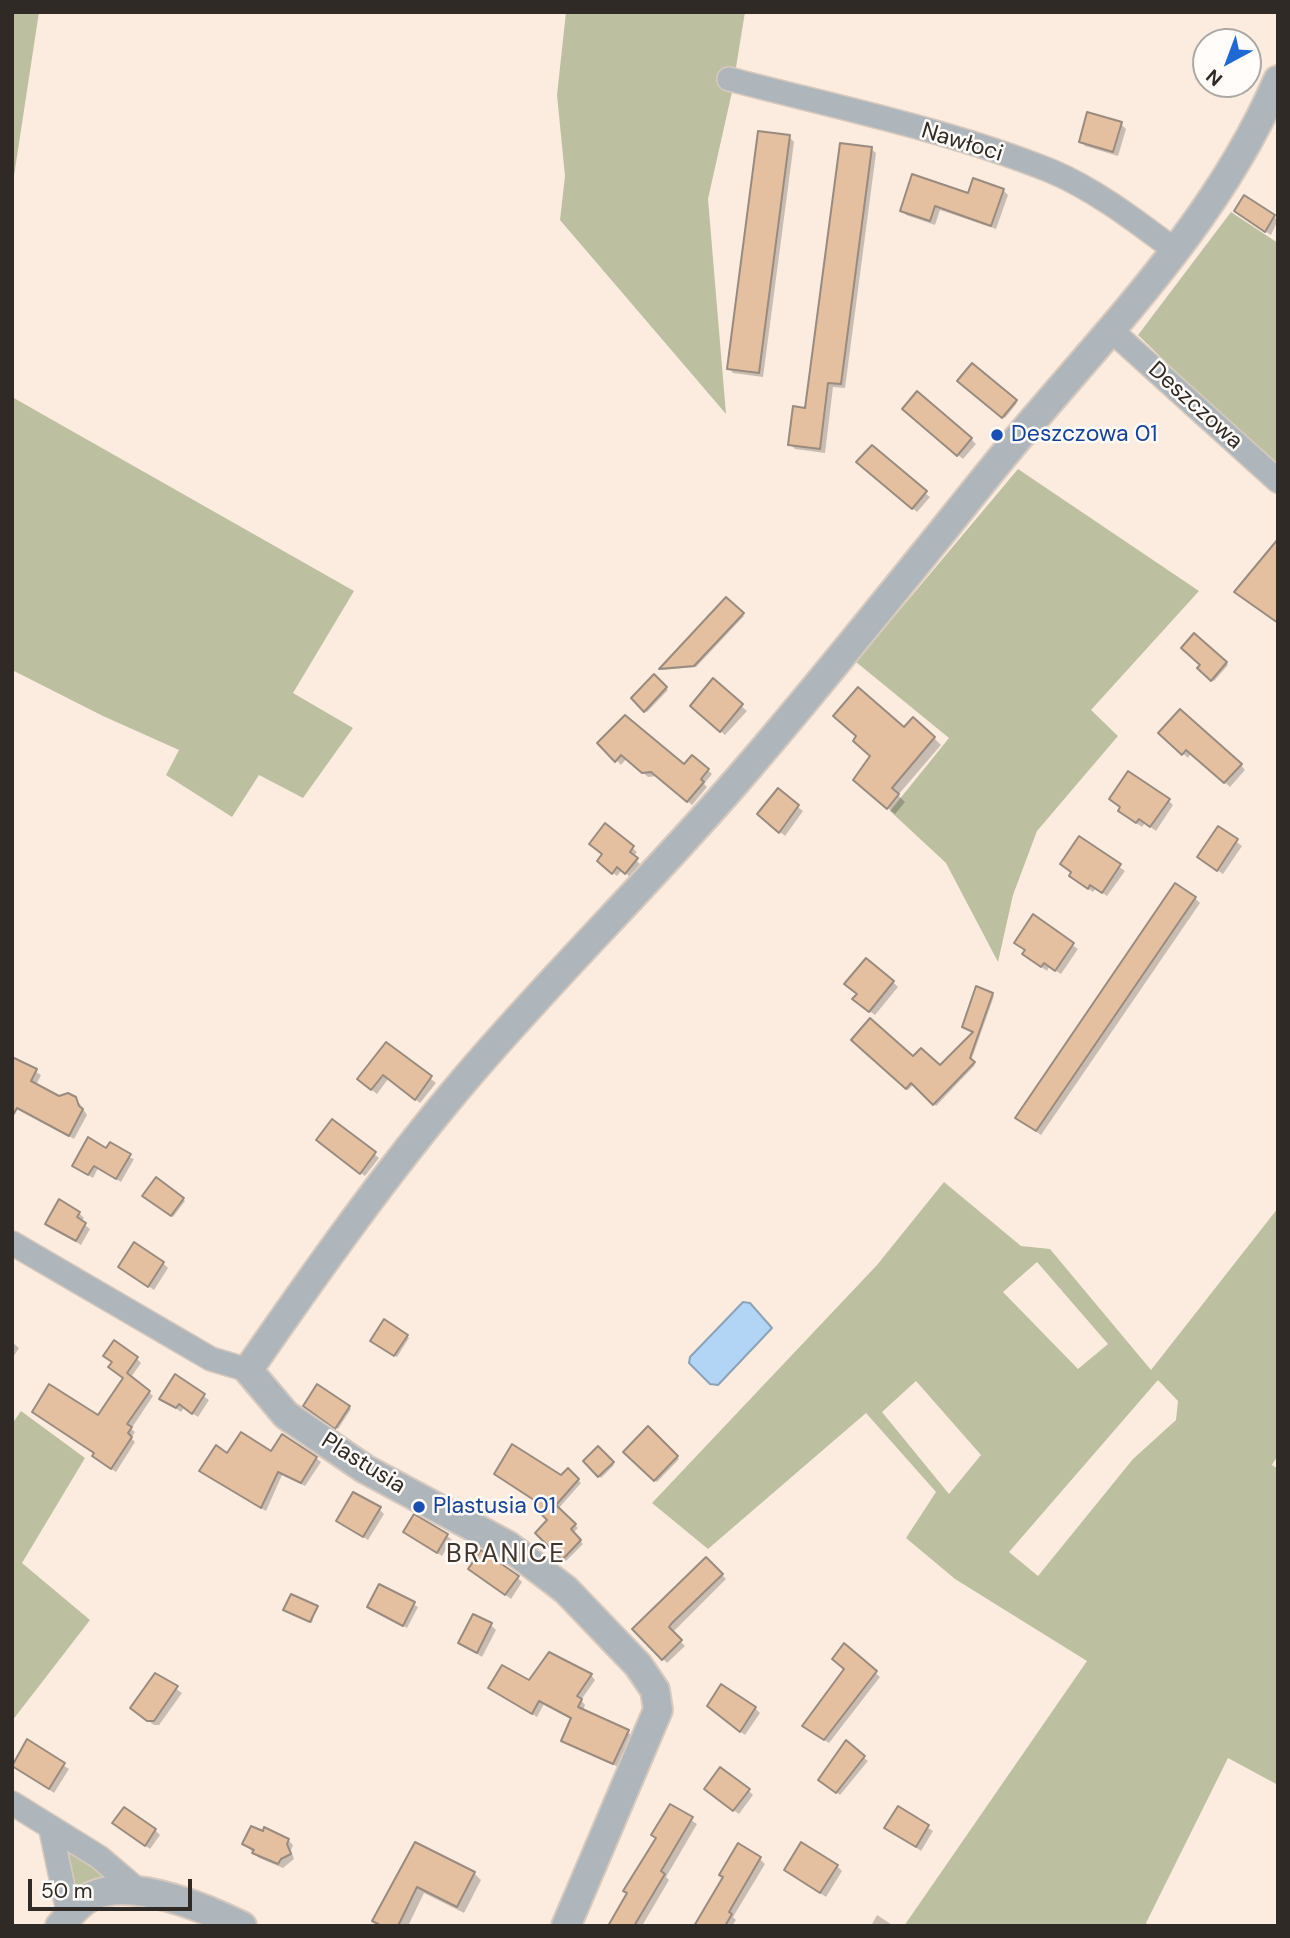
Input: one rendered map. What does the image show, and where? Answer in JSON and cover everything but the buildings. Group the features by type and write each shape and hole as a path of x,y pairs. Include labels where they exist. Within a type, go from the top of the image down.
{"street":[{"name":"Nawłoci","path":"729,79 967,143 1052,172 1114,207 1176,251"},
{"path":"12,1243 211,1359 248,1370 364,1206 463,1081 748,768 1006,453 1112,331 1176,251 1265,111 1278,80"},
{"name":"Deszczowa","path":"1112,331 1278,481"},
{"name":"Plastusia","path":"248,1370 286,1415 365,1469 507,1545 566,1590 638,1665 655,1690 659,1710 566,1926"},
{"path":"12,1803 51,1830 99,1857 140,1892"},
{"path":"51,1830 65,1921"},
{"path":"65,1921 93,1895 140,1892 192,1902 242,1926"}],"green space":[{"path":"12,12 39,12 12,189"},
{"path":"566,12 745,12 732,92 708,199 726,414 560,220 565,176 557,95"},
{"path":"1231,212 1278,243 1278,471 1138,335"},
{"path":"12,397 354,591 293,693 353,728 303,798 259,775 232,817 166,775 179,750 103,716 12,670"},
{"path":"1018,469 1199,591 1091,710 1118,736 1037,831 1013,895 998,962 946,863 890,811 949,738 856,662"},
{"path":"944,1182 1021,1246 1050,1249 1151,1370 1278,1208 1278,1455 1272,1465 1278,1469 1278,1785 1228,1758 1146,1923 1149,1926 904,1926 1087,1661 955,1579 906,1538 936,1492 866,1413 708,1549 652,1503 877,1265","holes":["1037,1262 1108,1344 1078,1369 1003,1292","1158,1380 1178,1401 1176,1420 1133,1459 1038,1576 1009,1552","916,1381 981,1455 949,1494 882,1412"]},
{"path":"21,1411 85,1458 22,1563 90,1620 12,1721 12,1424"},
{"path":"73,1848 108,1872 106,1882 75,1901 66,1860"}],"water":[{"path":"743,1302 750,1303 772,1328 718,1385 710,1384 689,1363 690,1357"}],"place":[{"name":"Deszczowa 01","path":"997,435"},
{"name":"Plastusia 01","path":"419,1507"}],"district":[{"name":"BRANICE","path":"506,1555"}]}
